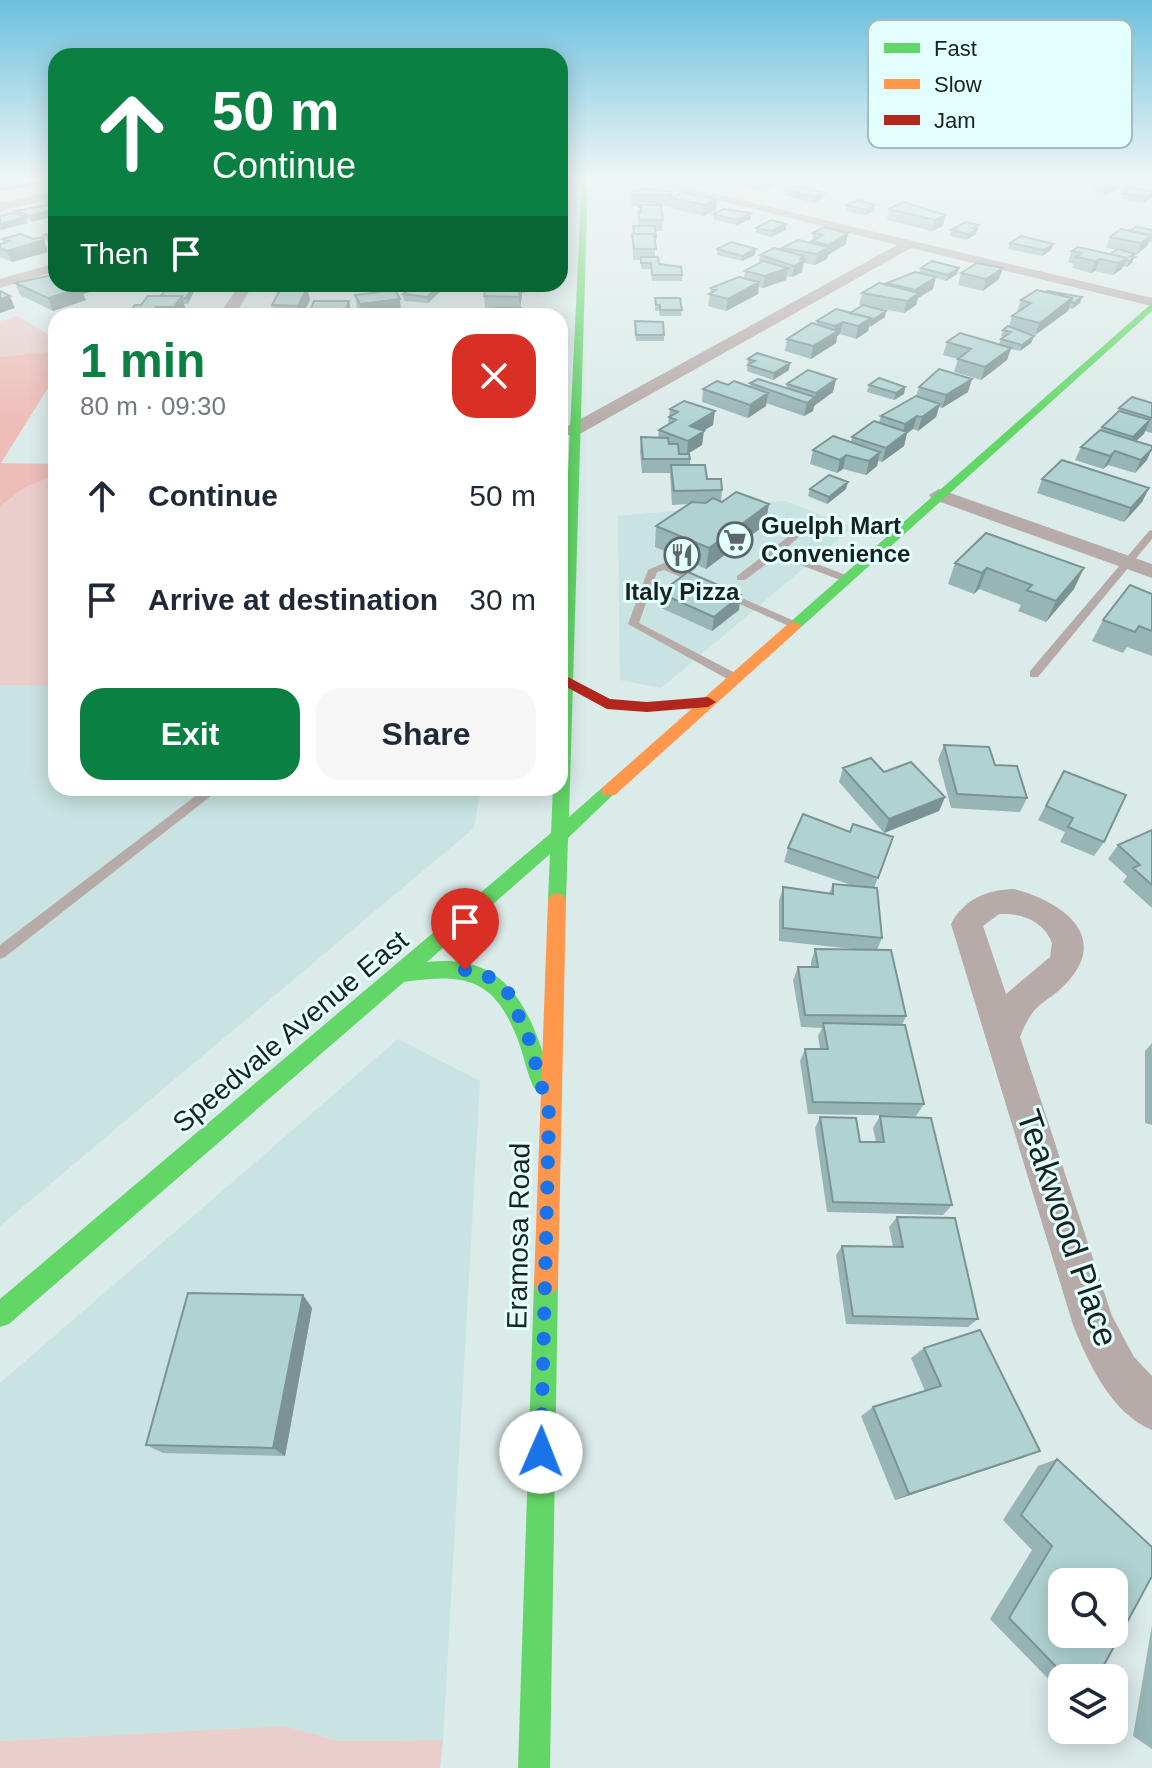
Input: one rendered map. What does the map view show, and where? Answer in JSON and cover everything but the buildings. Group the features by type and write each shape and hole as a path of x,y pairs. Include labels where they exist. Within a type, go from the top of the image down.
{"main road":[{"name":"Eramosa Road","path":"568,598 581,262"},
{"name":"Speedvale Avenue East","path":"0,1315 561,833 1152,304"},
{"path":"568,682 607,704 647,707 708,702"},
{"name":"Eramosa Road","path":"534,1768 549,1113 562,796"},
{"path":"398,975 445,967 485,974 508,993 528,1036 549,1113"}],"street":[{"path":"572,431 877,262"},
{"path":"979,262 1152,304"},
{"path":"0,284 48,269"},
{"path":"939,495 1152,571"},
{"name":"Teakwood Place","path":"1004,1035 1094,1325 1119,1372 1152,1408"}],"lane":[{"path":"741,578 806,526"},
{"path":"1034,674 1152,533"},
{"path":"776,552 847,579"},
{"path":"706,585 664,566 653,570 633,624 735,678"},
{"path":"720,591 795,625"},
{"path":"0,953 202,796"}],"shaded area":[{"path":"18,316 48,334 48,352 0,357 0,321"},
{"path":"48,352 48,388 1,463 48,464 48,478 26,487 0,506 0,357"},
{"path":"48,478 48,686 0,685 0,506 26,487"},
{"path":"785,501 853,527 661,688 620,680 618,516"},
{"path":"0,685 48,686 48,796 480,796 474,828 0,1226"},
{"path":"398,1039 480,1081 443,1740 339,1741 284,1726 0,1741 0,1383"},
{"path":"284,1726 339,1741 443,1740 440,1768 0,1768 0,1741"}],"traffic: fast":[{"path":"568,617 582,262"},
{"path":"794,626 1152,306"},
{"path":"0,1315 501,888 609,791"},
{"path":"557,900 561,796"},
{"path":"398,975 459,970 481,975 498,986 522,1024 541,1081"},
{"path":"534,1768 546,1283"}],"traffic: slow":[{"path":"609,791 794,626"},
{"path":"546,1283 557,900"}],"traffic: jam":[{"path":"568,682 607,704 647,707 708,702"}],"place":[{"name":"Guelph Mart Convenience","path":"735,540"},
{"name":"Italy Pizza","path":"682,555"}],"route":[{"path":"465,970 485,974 508,993 528,1036 549,1113 541,1452"}]}
